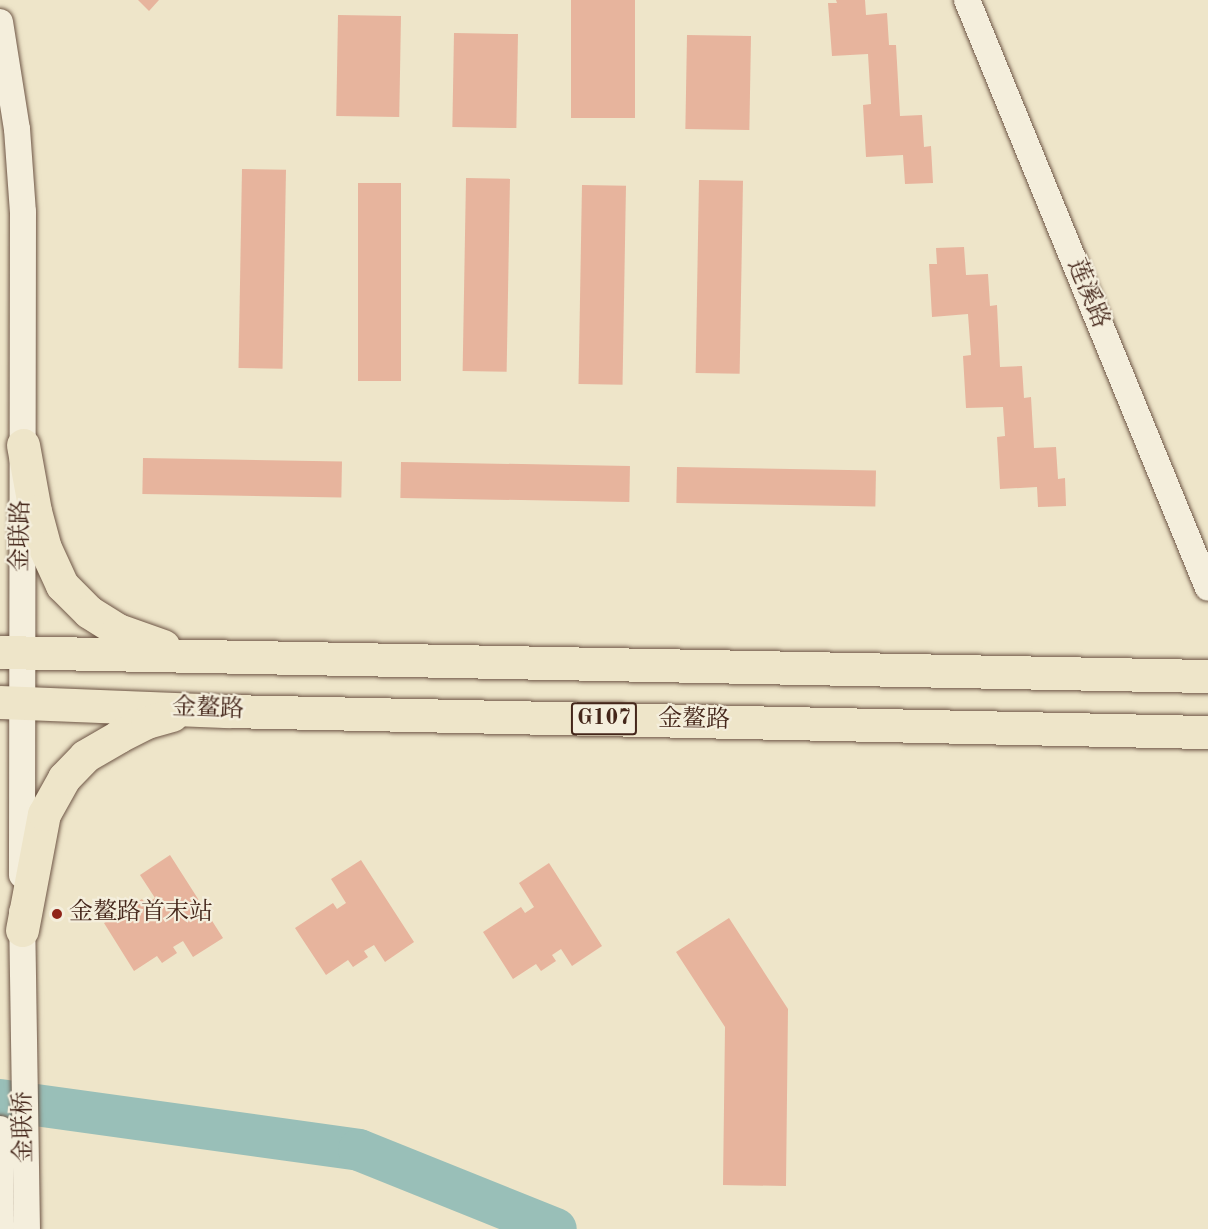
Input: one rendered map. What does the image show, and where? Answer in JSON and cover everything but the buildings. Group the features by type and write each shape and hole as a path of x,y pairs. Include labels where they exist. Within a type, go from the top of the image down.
{"highway":[{"path":"23,445 35,511 45,548 62,585 89,612 118,630 187,656"},
{"name":"G107","path":"11,652 1208,676"},
{"name":"金鳌路","path":"11,703 192,710 1208,732"},
{"path":"22,930 44,814 64,778 85,756 119,736 147,722 192,710"}],"street":[{"name":"莲溪路","path":"967,0 1208,588"},
{"name":"金联路","path":"0,22 17,129 23,212 23,445 11,652 11,703 22,930 24,1052"},
{"name":"金联桥","path":"24,1052 27,1229"},
{"name":"金联桥","path":"0,1129 1,1201"},
{"path":"1,1201 1,1229"}],"waterway":[{"path":"0,1100 359,1150 556,1229"}],"place":[{"name":"金鳌路首末站","path":"57,914"}]}
